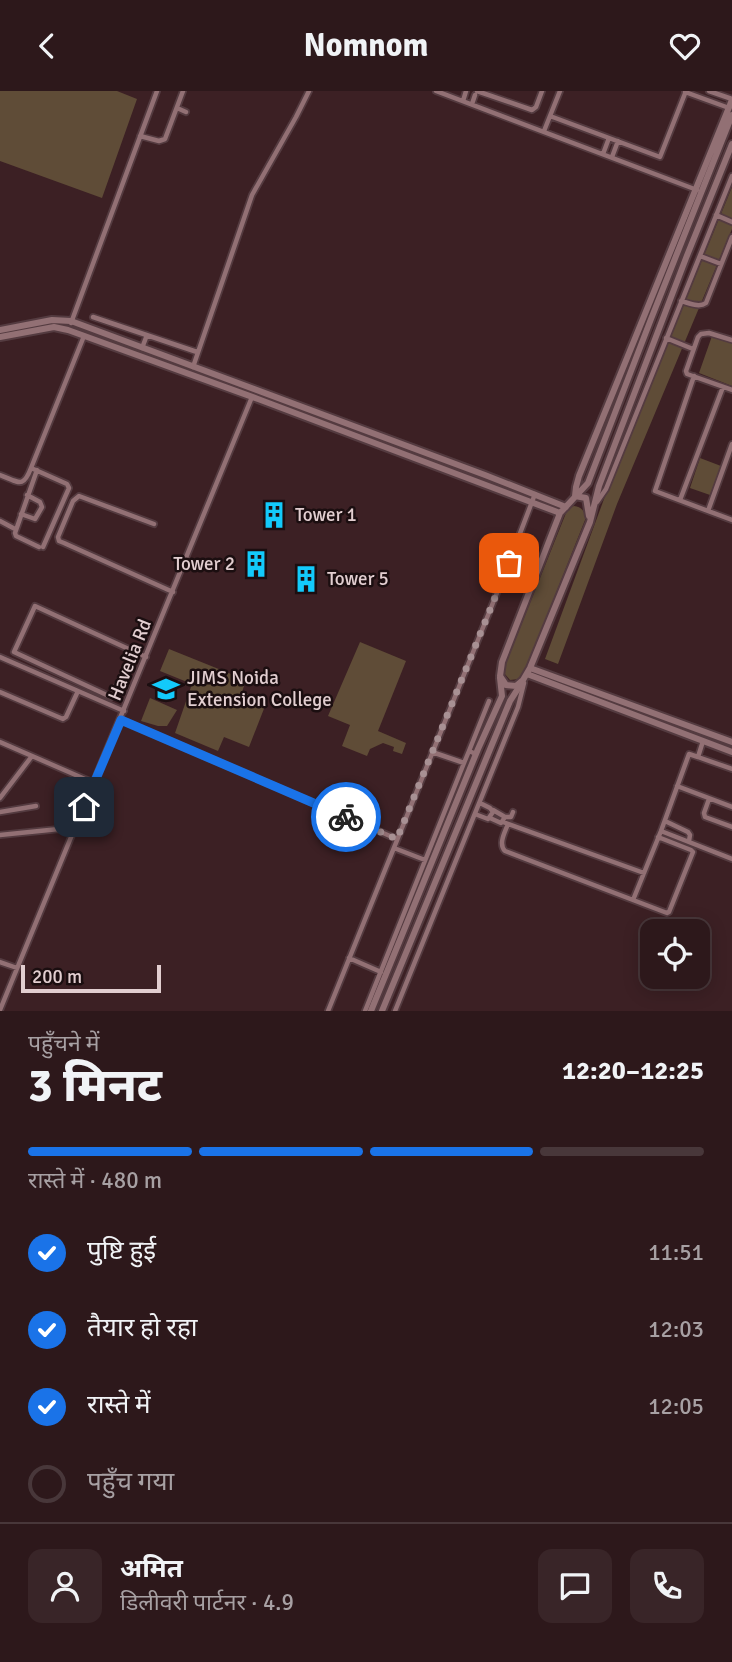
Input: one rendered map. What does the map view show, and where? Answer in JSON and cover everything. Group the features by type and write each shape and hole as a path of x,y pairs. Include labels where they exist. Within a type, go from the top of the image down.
{"main road":[{"path":"372,1011 472,752 502,696 502,662 563,510 588,483 730,112 732,100"},
{"path":"382,1011 510,701 526,675 587,530 599,486 732,144"},
{"path":"0,330 52,320 71,321 532,502 563,510"},
{"path":"0,337 54,327 68,330 535,494 563,510"},
{"path":"575,496 586,498 588,503 590,512 587,530"},
{"path":"500,676 506,685 516,686 526,675"},
{"path":"526,675 732,752"},
{"path":"526,675 732,742"}],"street":[{"path":"68,330 157,91"},
{"path":"140,137 159,141 164,139 183,91"},
{"path":"192,367 252,195 309,91"},
{"path":"436,91 698,191"},
{"path":"463,101 466,91"},
{"path":"472,104 476,93 533,110 542,91"},
{"path":"544,131 560,91"},
{"path":"709,91 732,100"},
{"path":"550,116 660,157 685,92 730,112"},
{"path":"177,108 186,112"},
{"path":"603,154 609,138"},
{"path":"612,157 618,141"},
{"path":"595,504 606,489 732,176"},
{"path":"716,215 732,222"},
{"path":"681,300 697,305 706,303 732,237"},
{"path":"700,256 721,264"},
{"path":"93,317 197,352"},
{"path":"732,340 704,332 698,337 685,371 732,390"},
{"path":"142,348 146,335"},
{"path":"34,469 67,484 69,488 41,547 16,536 15,529 34,469 84,336"},
{"path":"666,338 693,349"},
{"path":"694,376 654,491 732,520"},
{"path":"680,501 723,387"},
{"name":"Havelia Rd","path":"0,1010 253,397"},
{"path":"708,511 732,444"},
{"path":"0,475 19,483 24,482 34,469"},
{"path":"328,1011 535,494"},
{"path":"21,514 35,519 42,507 40,502 27,495"},
{"path":"154,524 79,496 73,501 58,537 59,541 173,592"},
{"path":"0,521 15,529"},
{"path":"122,677 111,697 14,652 35,606 146,657"},
{"path":"0,657 124,711"},
{"path":"395,1011 518,706 526,675"},
{"path":"0,692 63,719 78,691"},
{"path":"365,1011 464,763 472,752 489,701"},
{"path":"121,720 397,839"},
{"path":"698,757 703,741"},
{"path":"0,742 94,783"},
{"path":"432,752 464,763"},
{"path":"633,900 689,754 732,769"},
{"path":"0,798 32,757"},
{"path":"486,758 496,762"},
{"path":"677,786 732,807"},
{"path":"709,799 705,817 732,827"},
{"path":"480,803 505,821"},
{"path":"0,812 36,806"},
{"path":"490,818 492,810"},
{"path":"513,811 505,821 501,844 505,851 667,913 693,852 658,837"},
{"path":"475,814 505,821 644,873"},
{"path":"664,821 688,832 689,841"},
{"path":"0,835 59,829 75,831"},
{"path":"661,831 732,859"},
{"path":"394,848 425,860"},
{"path":"349,958 381,972"},
{"path":"0,962 17,968"}],"shaded area":[{"path":"0,91 117,91 137,99 102,198 0,161"},
{"path":"732,187 732,229 617,504 558,664 545,659 604,499"},
{"path":"712,336 732,343 732,386 699,373"},
{"path":"700,458 721,466 710,495 690,488"},
{"path":"574,506 583,510 585,520 523,676 510,680 504,673 504,668 566,513"},
{"path":"360,642 406,661 378,731 406,743 402,754 383,743 370,749 367,756 342,746 350,725 328,716"},
{"path":"169,649 246,680 242,692 267,701 249,747 224,737 218,751 175,733 192,684 160,671"},
{"path":"150,698 177,710 167,726 141,721"}],"way so far":[{"path":"346,817 397,839 509,563"}],"place":[{"name":"Tower 1","path":"274,515"},
{"name":"Tower 2","path":"256,564"},
{"name":"Tower 5","path":"306,579"},
{"name":"JIMS Noida Extension College","path":"166,689"}],"route":[{"path":"84,807 121,720 346,817"}]}
